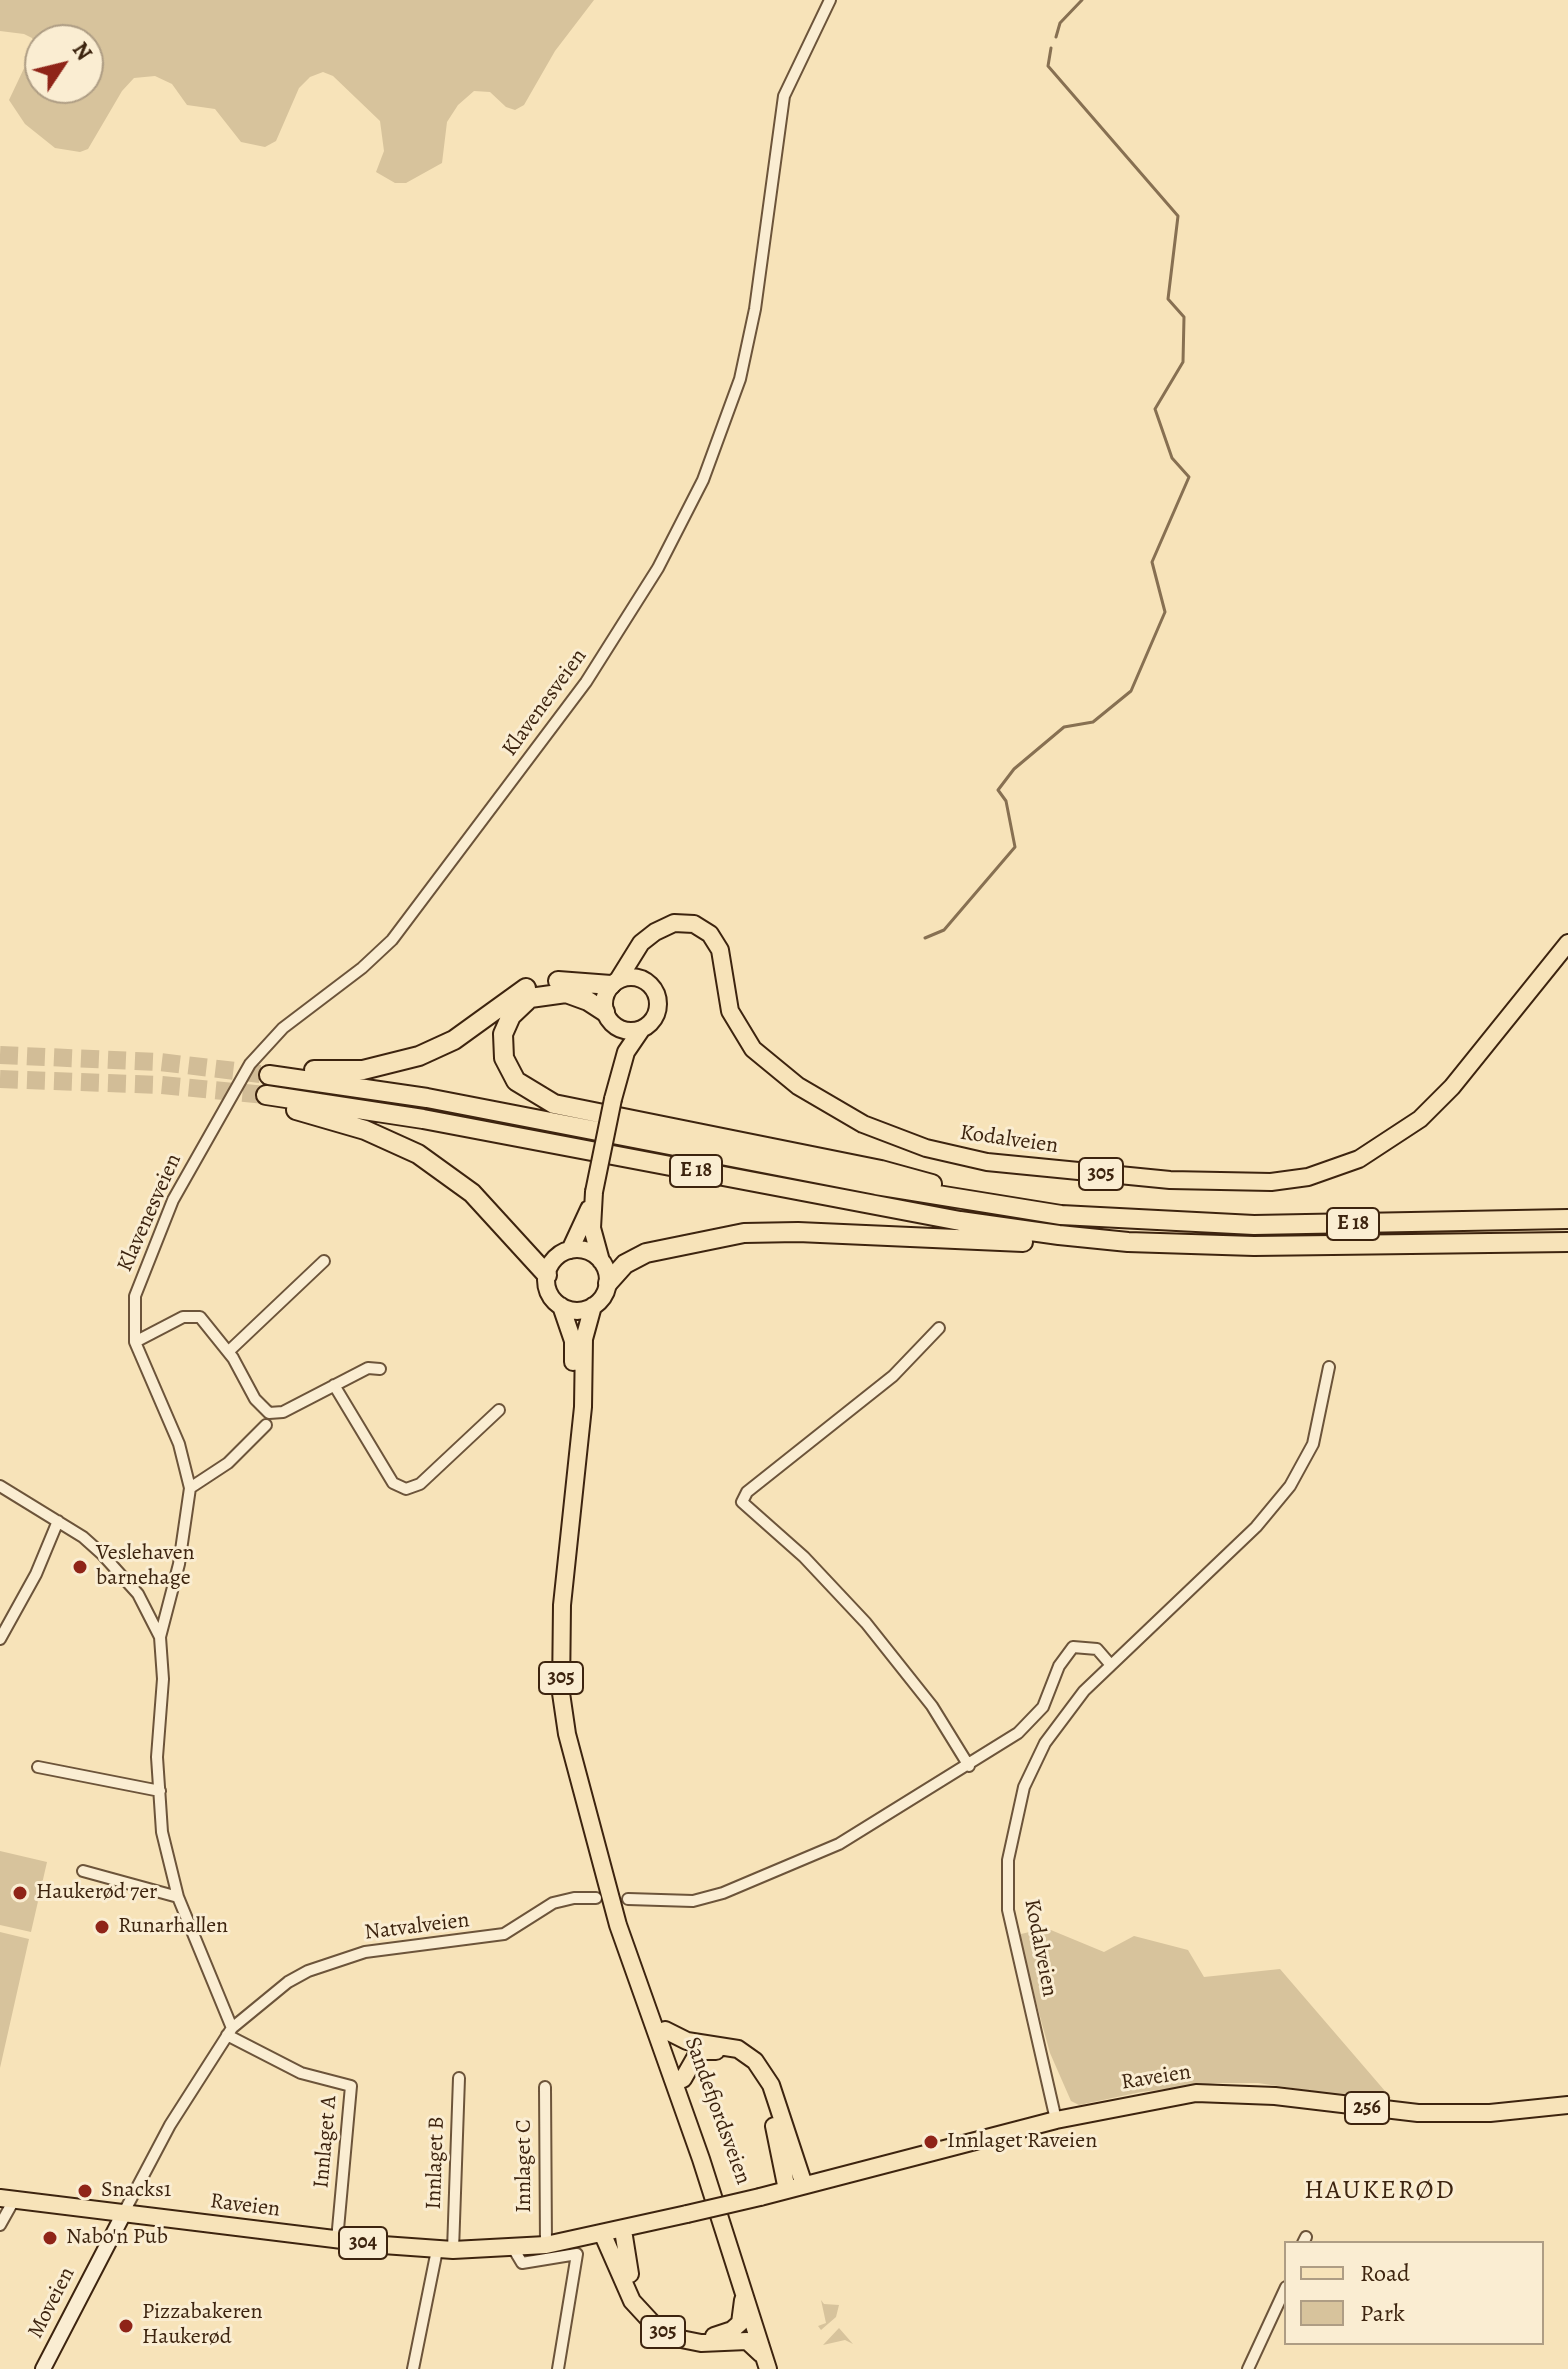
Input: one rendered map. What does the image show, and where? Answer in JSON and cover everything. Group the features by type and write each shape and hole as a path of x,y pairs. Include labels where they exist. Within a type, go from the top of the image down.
{"highway":[{"name":"E 18","path":"615,982 552,981 533,985 437,1048 401,1062 363,1070 270,1070 904,1190 1061,1215 1254,1225 1568,1219"},
{"name":"E 18","path":"609,1018 588,1001 566,993 530,998 511,1016 503,1034 504,1058 516,1081 554,1104 881,1170 962,1191 1047,1203 1061,1215"},
{"name":"E 18","path":"547,1275 472,1193 418,1154 365,1130 266,1100 438,1121 960,1221 1128,1242 1254,1246 1568,1242"},
{"path":"608,1283 625,1264 646,1253 744,1233 977,1239 1110,1249 1128,1242"}],"main road":[{"name":"Kodalveien","path":"655,932 683,922 710,934 720,950 730,1011 753,1049 808,1092 873,1128 926,1148 987,1162 1090,1174 1250,1183 1289,1180 1334,1169 1374,1151 1408,1129 1452,1087 1568,943"},
{"path":"613,1099 616,1052 605,998 641,943 655,932"},
{"path":"547,1275 552,1262 570,1250 583,1226 594,1192 626,1052 641,1030 653,1022 659,1008 646,974 645,957 655,932"},
{"path":"615,982 635,977 653,987"},
{"path":"609,1018 626,1031 641,1030"},
{"path":"594,1192 592,1228 608,1283"},
{"path":"570,1250 591,1253 602,1262"},
{"name":"305","path":"547,1275 549,1293 561,1306"},
{"name":"305","path":"593,1306 603,1296 608,1283"},
{"path":"561,1306 577,1311 593,1306"},
{"name":"Sandefjordsveien","path":"561,1306 573,1341 574,1480"},
{"name":"Sandefjordsveien","path":"593,1306 584,1339 583,1407 562,1605 561,1693 576,1777 618,1925 771,2367"},
{"name":"Sandefjordsveien","path":"603,1872 683,2079 747,2265 771,2367"},
{"path":"665,2030 687,2041 738,2049 763,2070 804,2185"},
{"path":"683,2079 699,2051 732,2054 755,2071 773,2120 787,2190"},
{"name":"Raveien","path":"7,2199 337,2240 445,2250 513,2248 603,2235 1056,2120 1196,2093 1275,2096 1436,2113 1516,2112 1568,2105"},
{"name":"305","path":"623,2230 635,2290 653,2316 681,2333 715,2336 732,2330 743,2314 744,2287"},
{"name":"305","path":"603,2235 632,2301 656,2327 667,2335 701,2343 747,2341 755,2346 771,2367"}],"street":[{"name":"Klavenesveien","path":"230,2031 178,1897 162,1832 157,1757 163,1679 160,1637 179,1564 190,1488 179,1444 135,1342 135,1296 170,1208 250,1064 283,1028 362,968 392,940 593,672 658,568 695,499 725,423 750,333 784,96 830,0"},
{"path":"229,1351 324,1261"},
{"path":"135,1342 183,1317 196,1315 211,1327 229,1351 255,1399 269,1413 283,1412 368,1368 380,1369"},
{"path":"939,1328 893,1376 747,1492 742,1502 804,1557 866,1623 932,1706 969,1766"},
{"name":"Kodalveien","path":"1056,2120 1011,1932 1008,1860 1017,1810 1033,1766 1063,1716 1110,1664 1256,1527 1290,1486 1316,1435 1329,1367"},
{"path":"334,1385 393,1483 406,1489 420,1484 499,1410"},
{"path":"190,1488 228,1463 266,1425"},
{"path":"0,1486 83,1537 120,1572 148,1612 160,1637"},
{"path":"0,1639 36,1574 58,1521"},
{"path":"628,1899 693,1901 723,1893 839,1844 969,1766 1033,1719 1043,1707 1065,1655 1073,1647 1097,1649 1110,1664"},
{"path":"38,1767 160,1791"},
{"path":"83,1871 178,1897"},
{"name":"Natvalveien","path":"123,2215 170,2125 230,2031 288,1982 338,1960 392,1947 504,1934 553,1903 574,1898 596,1898"},
{"name":"Innlaget A","path":"230,2031 301,2073 351,2086 337,2240"},
{"name":"Innlaget B","path":"445,2250 459,2078"},
{"name":"Innlaget C","path":"545,2087 546,2245"},
{"path":"0,2225 7,2199"},
{"name":"Moveien","path":"43,2369 123,2215"},
{"name":"Raveien","path":"513,2248 522,2263 577,2254 558,2369"},
{"path":"413,2369 445,2250"},
{"path":"1248,2369 1284,2291"}],"green space":[{"path":"0,0 594,0 555,51 524,105 515,110 506,107 490,92 474,91 458,105 447,122 442,163 406,183 395,183 376,172 384,151 380,121 333,76 323,72 310,77 299,88 276,141 265,147 241,142 215,109 187,105 172,84 155,76 134,78 122,91 88,149 80,152 55,148 25,124 9,100 24,68 24,104 104,104 104,24 24,24 24,34 0,31"},
{"name":"Haukerød 7er","path":"0,1851 47,1862 31,1932 0,1925"},
{"path":"1046,1928 1104,1952 1134,1936 1188,1950 1204,1977 1280,1969 1391,2098 1379,2101 1258,2083 1217,2083 1141,2092 1079,2105 1071,2101 1050,2053 1020,1944 1021,1934"},
{"path":"0,1932 29,1939 0,2068"},
{"path":"821,2300 824,2304 839,2305 836,2317 821,2330 818,2326 826,2323"},
{"path":"839,2328 853,2344 845,2340 823,2345"}],"waterway":[{"path":"1056,37 1060,23 1082,0"},
{"path":"925,938 944,930 1015,847 1006,801 998,790 1014,769 1064,727 1093,722 1131,691 1165,612 1152,562 1189,477 1172,458 1155,409 1183,362 1184,317 1168,299 1178,216 1048,66 1051,48"}],"tunnel":[{"path":"0,1055 160,1062 269,1075"},
{"path":"0,1079 161,1085 266,1095"}],"place":[{"name":"Veslehaven barnehage","path":"80,1567"},
{"name":"Haukerød 7er","path":"20,1893"},
{"name":"Runarhallen","path":"102,1927"},
{"name":"Innlaget Raveien","path":"931,2142"},
{"name":"Snacks1","path":"85,2191"},
{"name":"Nabo'n Pub","path":"50,2238"},
{"name":"Pizzabakeren Haukerød","path":"126,2326"}],"district":[{"name":"HAUKERØD","path":"1380,2192"}]}
